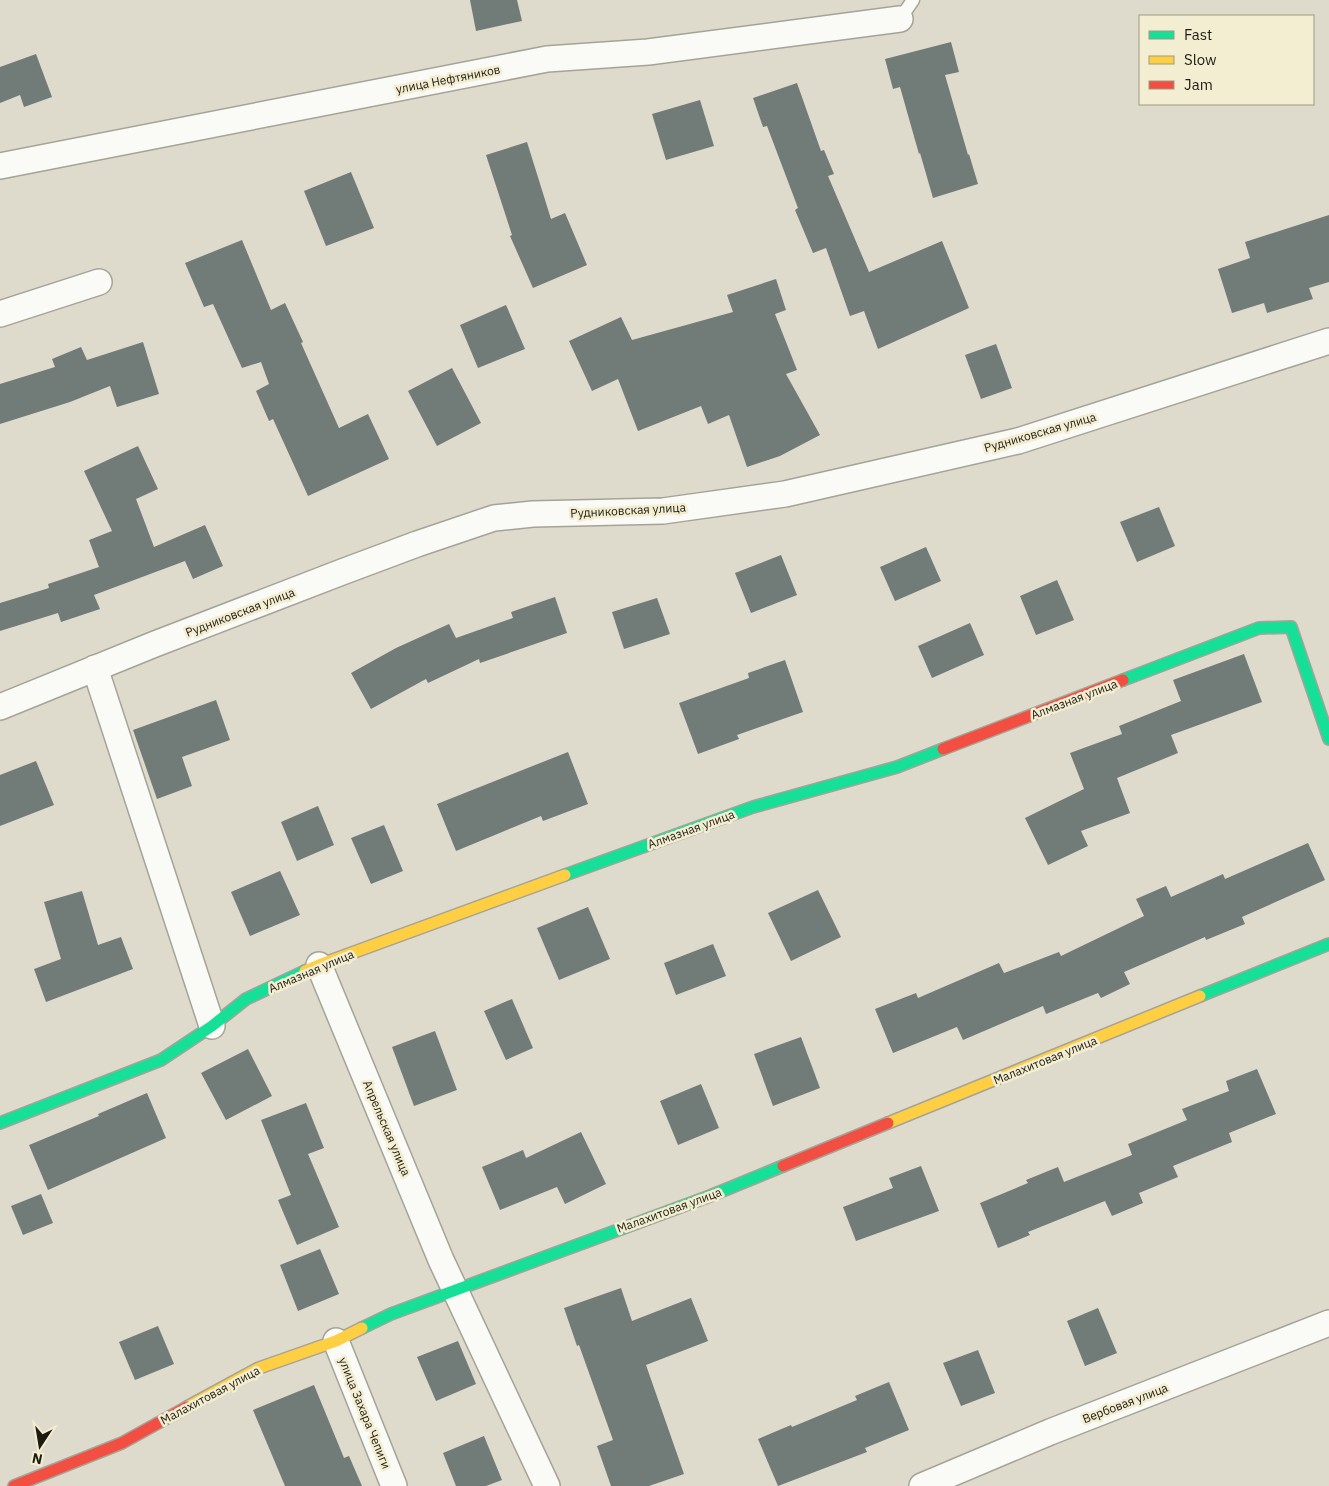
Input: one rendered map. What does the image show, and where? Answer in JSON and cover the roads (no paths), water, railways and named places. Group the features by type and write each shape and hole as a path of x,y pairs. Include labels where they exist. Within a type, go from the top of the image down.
{"street":[{"name":"улица Нефтяников","path":"0,166 547,59 648,52 906,10"},
{"path":"0,314 99,282"},
{"name":"Рудниковская улица","path":"0,707 94,668 417,544 494,518 533,514 663,511 785,494 1018,441 1329,341"},
{"name":"Алмазная улица","path":"0,1123 161,1060 212,1026 246,999 319,965 752,807 897,767 1259,628 1291,627 1329,739"},
{"path":"94,668 212,1026"},
{"name":"Малахитовая улица","path":"14,1486 122,1443 259,1368 336,1340 391,1314 710,1196 1329,944"},
{"name":"Апрельская улица","path":"319,965 441,1260 547,1486"},
{"name":"Вербовая улица","path":"922,1486 1050,1432 1329,1323"},
{"name":"улица Захара Чепиги","path":"336,1340 394,1486"}]}
